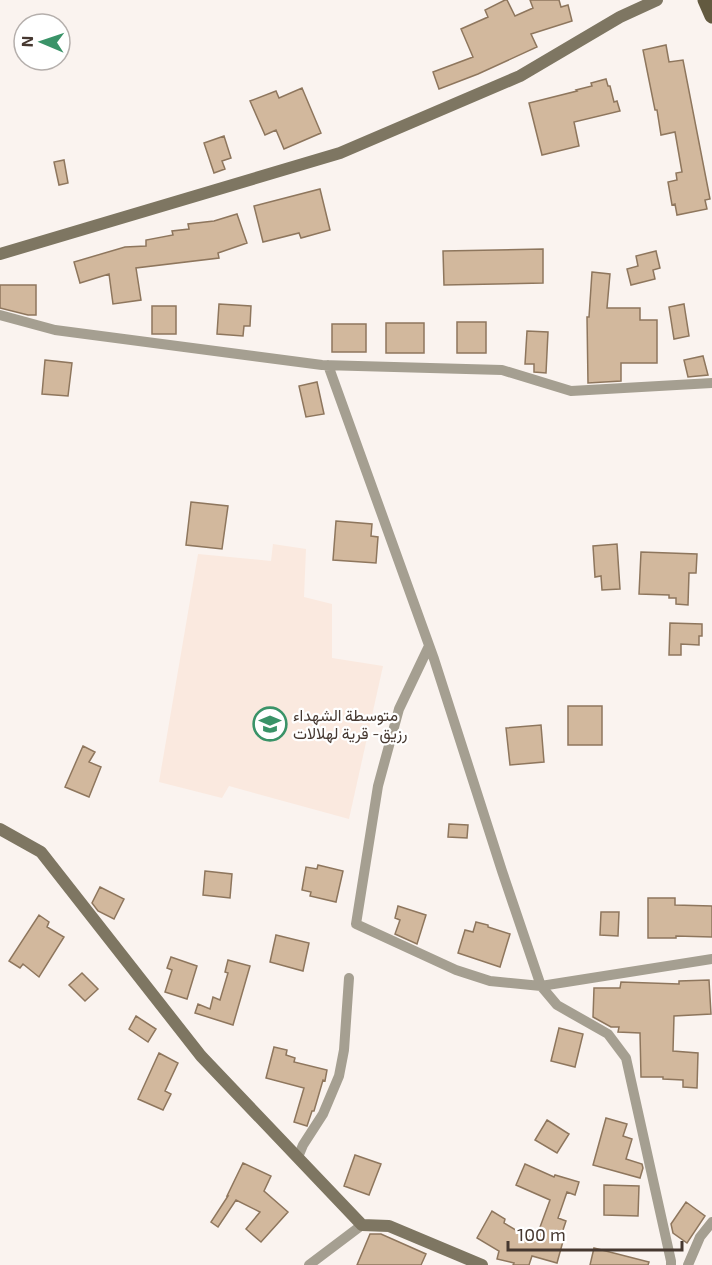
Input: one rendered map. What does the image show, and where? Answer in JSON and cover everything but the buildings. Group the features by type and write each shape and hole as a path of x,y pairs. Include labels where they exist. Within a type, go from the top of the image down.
{"street":[{"path":"620,17 640,0"},
{"path":"0,254 340,153 520,76 620,17 657,0"},
{"path":"0,315 55,330 328,365 502,370 571,391 712,383"},
{"path":"328,365 429,646 541,986 557,1005 608,1034 626,1058 671,1265"},
{"path":"429,646 399,709 378,786 356,924 456,970 490,981 541,986 712,959"},
{"path":"0,829 41,852 201,1056 362,1225"},
{"path":"298,1157 303,1144 323,1114 339,1076 344,1050 348,978"},
{"path":"688,1265 700,1237 712,1222"},
{"path":"309,1265 362,1225 389,1226 482,1265"}],"shaded area":[{"name":"متوسطة الشهداء رزيق- قرية لهلالات","path":"273,544 306,549 304,597 332,604 332,658 383,666 349,819 229,786 222,798 159,782 198,554 271,561"}],"place":[{"name":"متوسطة الشهداء رزيق- قرية لهلالات","path":"270,724"}]}
